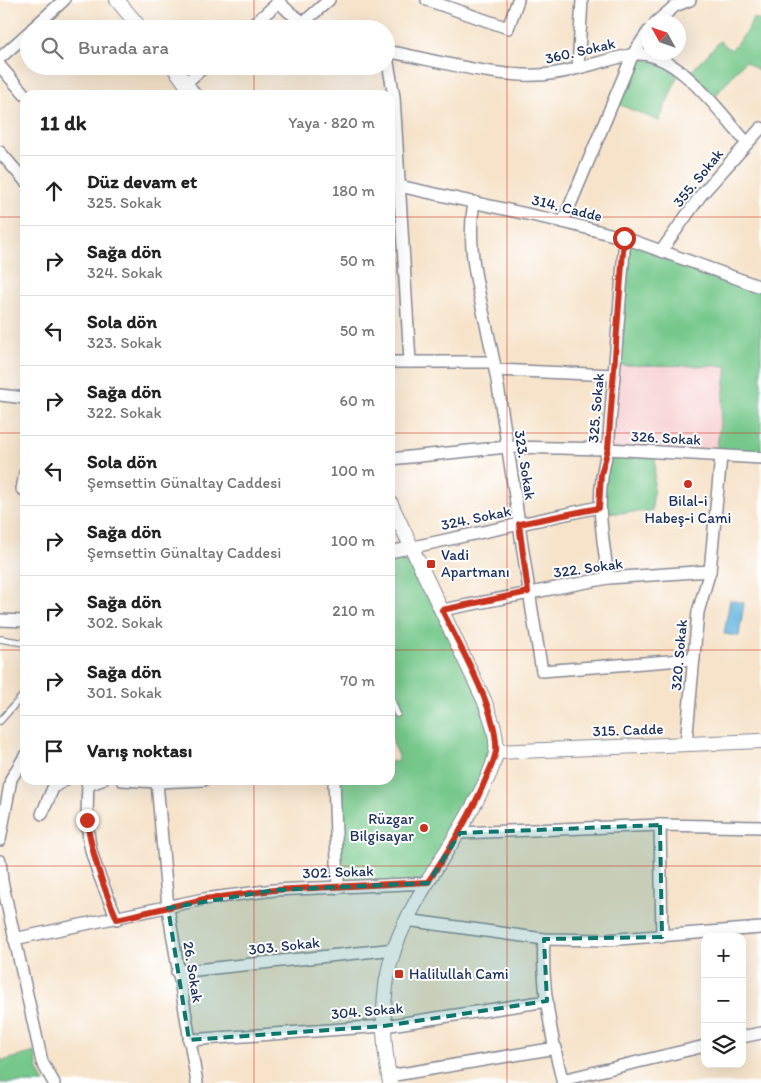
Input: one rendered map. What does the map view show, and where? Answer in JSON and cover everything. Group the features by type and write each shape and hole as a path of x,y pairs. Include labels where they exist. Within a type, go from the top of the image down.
{"street":[{"path":"42,20 64,0"},
{"path":"117,0 134,20"},
{"path":"313,20 329,0"},
{"path":"427,0 508,28 518,0"},
{"path":"578,68 582,0"},
{"path":"664,15 675,6 690,0"},
{"path":"258,20 278,1 301,20"},
{"path":"0,58 20,40"},
{"path":"563,222 632,54 641,42"},
{"name":"360. Sokak","path":"395,53 513,75 538,75 578,68 632,54 648,56 684,72 747,143"},
{"path":"0,66 21,90"},
{"path":"181,75 191,90"},
{"path":"187,82 195,75"},
{"path":"390,75 393,90"},
{"name":"355. Sokak","path":"662,250 701,195 761,128"},
{"path":"0,152 20,175"},
{"path":"395,185 410,362"},
{"name":"314. Cadde","path":"395,185 563,222 624,238 761,287"},
{"name":"323. Sokak","path":"474,202 470,221 472,248 495,366 528,592 542,671 694,659"},
{"name":"325. Sokak","path":"608,578 599,508 601,474 608,449 624,238"},
{"path":"395,362 495,366 614,376"},
{"path":"0,394 20,397"},
{"name":"326. Sokak","path":"395,458 507,447 608,449 761,458"},
{"name":"320. Sokak","path":"686,744 698,612 710,571 721,456"},
{"name":"324. Sokak","path":"395,551 599,508"},
{"path":"395,512 484,700 493,723 496,752 481,791 460,833 406,920 395,949 386,992 384,1026 389,1080 556,1048"},
{"name":"322. Sokak","path":"442,610 608,578 710,571"},
{"path":"0,620 20,622"},
{"name":"315. Cadde","path":"496,752 761,741"},
{"path":"0,840 9,786 20,765"},
{"path":"42,814 53,788 58,785"},
{"path":"87,785 87,820 91,848 98,872 117,919"},
{"name":"26. Sokak","path":"157,785 168,908 177,972 197,1083"},
{"path":"335,785 338,888"},
{"path":"460,833 660,825 761,827"},
{"path":"660,825 662,937"},
{"path":"0,861 14,940 42,1062 54,1083"},
{"name":"302. Sokak","path":"14,940 204,899 274,890 428,882"},
{"path":"406,920 544,939 606,940 761,928"},
{"path":"544,939 542,963 562,1082 701,1047"},
{"name":"303. Sokak","path":"177,972 395,949"},
{"name":"304. Sokak","path":"189,1040 384,1026 547,1001"},
{"path":"746,1036 761,1033"}],"lane":[{"path":"0,639 20,643"},
{"path":"0,721 20,699"},
{"path":"395,709 397,714"}],"highlighted area":[{"path":"660,825 662,937 544,939 547,1001 384,1026 189,1040 168,908 274,890 428,883 460,833"}],"shaded area":[{"path":"615,365 727,366 716,456 608,449"}],"green space":[{"path":"753,18 761,21 761,72 745,61 710,102 687,76 720,41 731,50 747,31"},
{"path":"633,54 641,57 641,60 650,60 680,71 659,121 613,102"},
{"path":"625,238 761,287 761,458 716,456 727,366 615,365"},
{"path":"608,449 656,452 652,511 599,514"},
{"path":"413,548 484,700 496,752 428,883 338,888 334,785 395,785 395,761 399,760 395,748 395,551"},
{"path":"35,1052 38,1070 45,1083 0,1083 0,1056 2,1061"}],"water":[{"path":"730,600 744,603 739,636 724,634"}],"place":[{"name":"Bilal-i Habeş-i Cami","path":"688,484"},
{"name":"Vadi Apartmanı","path":"431,564"},
{"name":"Rüzgar Bilgisayar","path":"424,828"},
{"name":"Halilullah Cami","path":"399,974"}],"route":[{"path":"87,820 91,848 98,872 117,919 204,899 274,890 428,882 460,833 481,791 496,752 493,723 442,610 528,592 519,524 599,508 601,474 608,449 624,238"}]}
